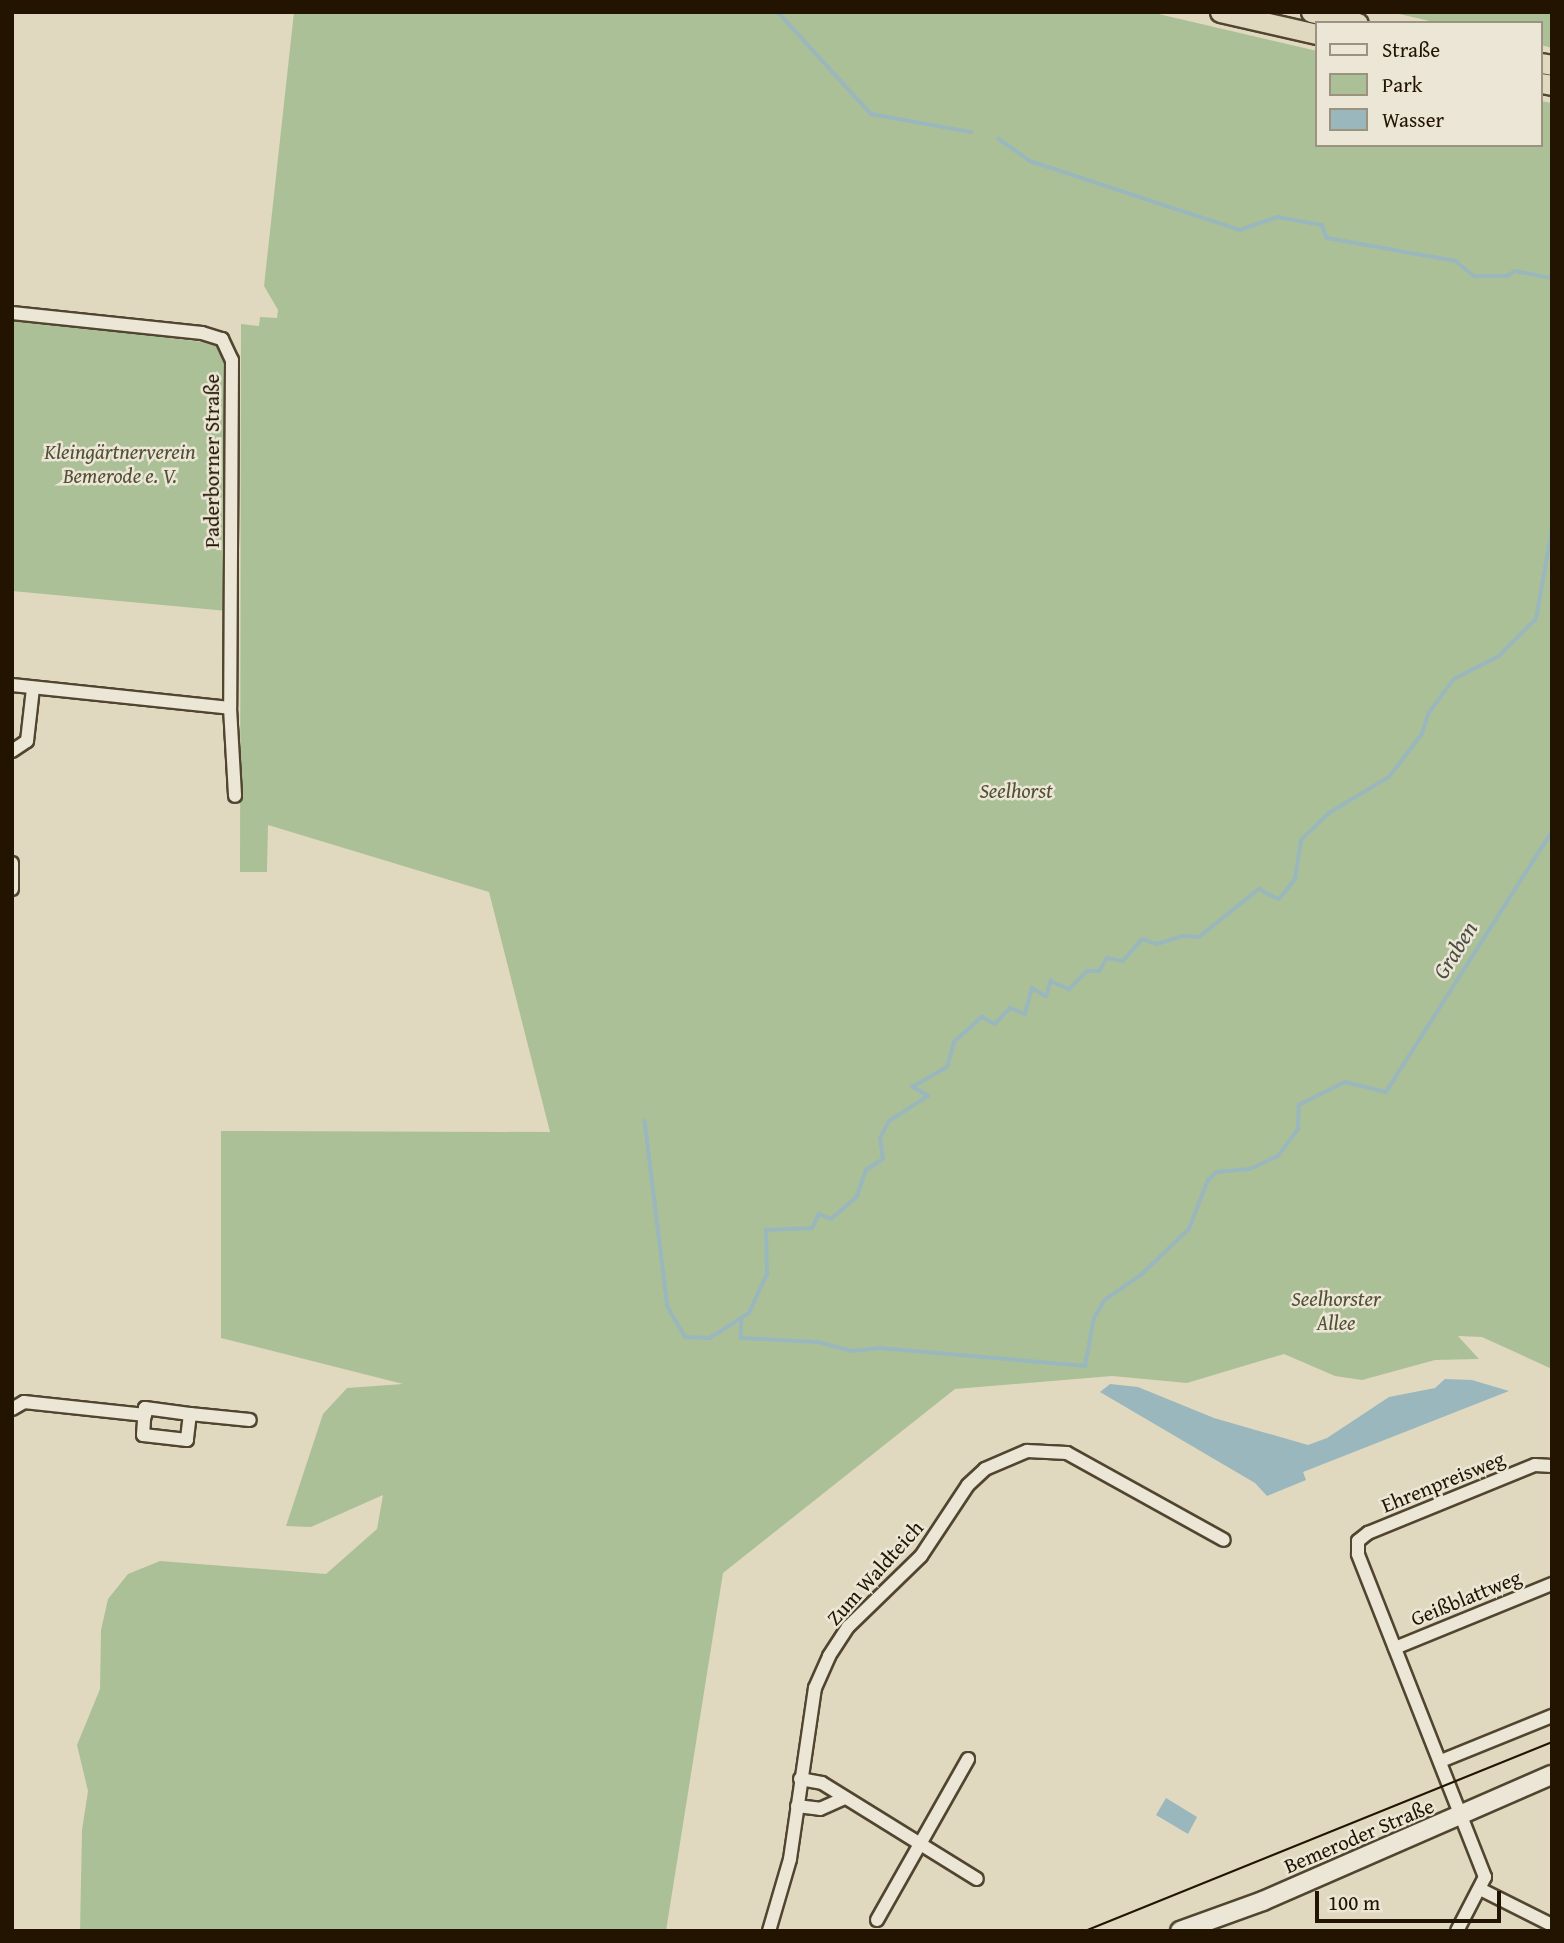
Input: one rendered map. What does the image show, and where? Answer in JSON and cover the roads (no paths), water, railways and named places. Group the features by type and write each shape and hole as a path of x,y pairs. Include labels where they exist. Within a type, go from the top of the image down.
{"highway":[{"path":"1220,12 1316,34"},
{"path":"1311,12 1349,21"}],"main road":[{"name":"Bemeroder Straße","path":"1181,1931 1462,1816 1552,1775"}],"street":[{"name":"Paderborner Straße","path":"12,313 202,332 222,339 232,360 230,708 235,796"},
{"path":"12,685 230,708"},
{"path":"12,751 27,741 33,688"},
{"path":"12,863 12,889"},
{"path":"12,1409 24,1402 145,1415"},
{"path":"190,1414 187,1440 144,1435 145,1408 250,1420"},
{"name":"Zum Waldteich","path":"769,1931 784,1890 815,1688 828,1656 848,1627 921,1556 968,1485 1003,1458 1046,1449 1067,1453 1224,1540"},
{"name":"Ehrenpreisweg","path":"1395,1648 1358,1554 1359,1541 1368,1533 1549,1465"},
{"name":"Geißblattweg","path":"1395,1648 1552,1584"},
{"path":"1395,1648 1485,1877 1461,1928"},
{"path":"1441,1762 1552,1716"},
{"path":"877,1920 968,1759"},
{"path":"800,1779 821,1783 921,1842 976,1879"},
{"path":"797,1806 820,1809 845,1798"},
{"path":"1480,1889 1552,1926"}],"water":[{"path":"1445,1379 1472,1380 1509,1391 1303,1472 1306,1480 1267,1496 1255,1483 1100,1392 1110,1384 1138,1387 1214,1418 1308,1445 1327,1438 1389,1397 1435,1388"},
{"path":"1166,1798 1197,1817 1188,1834 1156,1815"}],"waterway":[{"path":"778,12 871,114 971,132"},
{"path":"999,139 1030,161 1240,230 1277,217 1322,225 1327,238 1456,261 1474,276 1507,276 1515,271 1552,278"},
{"path":"645,1121 668,1307 685,1337 710,1338 749,1313 767,1274 766,1230 812,1228 819,1214 831,1219 857,1196 866,1170 883,1159 880,1138 889,1121 928,1096 912,1087 947,1067 954,1042 982,1017 995,1024 1010,1008 1025,1014 1032,988 1046,996 1051,981 1069,989 1087,971 1099,971 1107,958 1123,961 1142,939 1157,944 1184,936 1199,937 1259,889 1279,899 1295,879 1301,840 1329,813 1389,777 1422,734 1428,714 1454,679 1499,656 1536,619 1552,529"},
{"name":"Graben","path":"742,1318 741,1338 818,1342 852,1351 880,1348 1085,1366 1094,1318 1105,1300 1142,1274 1189,1229 1208,1180 1217,1172 1250,1169 1278,1156 1298,1129 1299,1105 1345,1082 1386,1092 1552,831"}],"tram line":[{"path":"1085,1931 1552,1742"}],"park label":[{"name":"Kleingärtnerverein Bemerode e. V.","path":"120,464"},
{"name":"Seelhorst","path":"1016,791"},
{"name":"Seelhorster Allee","path":"1336,1311"}]}
